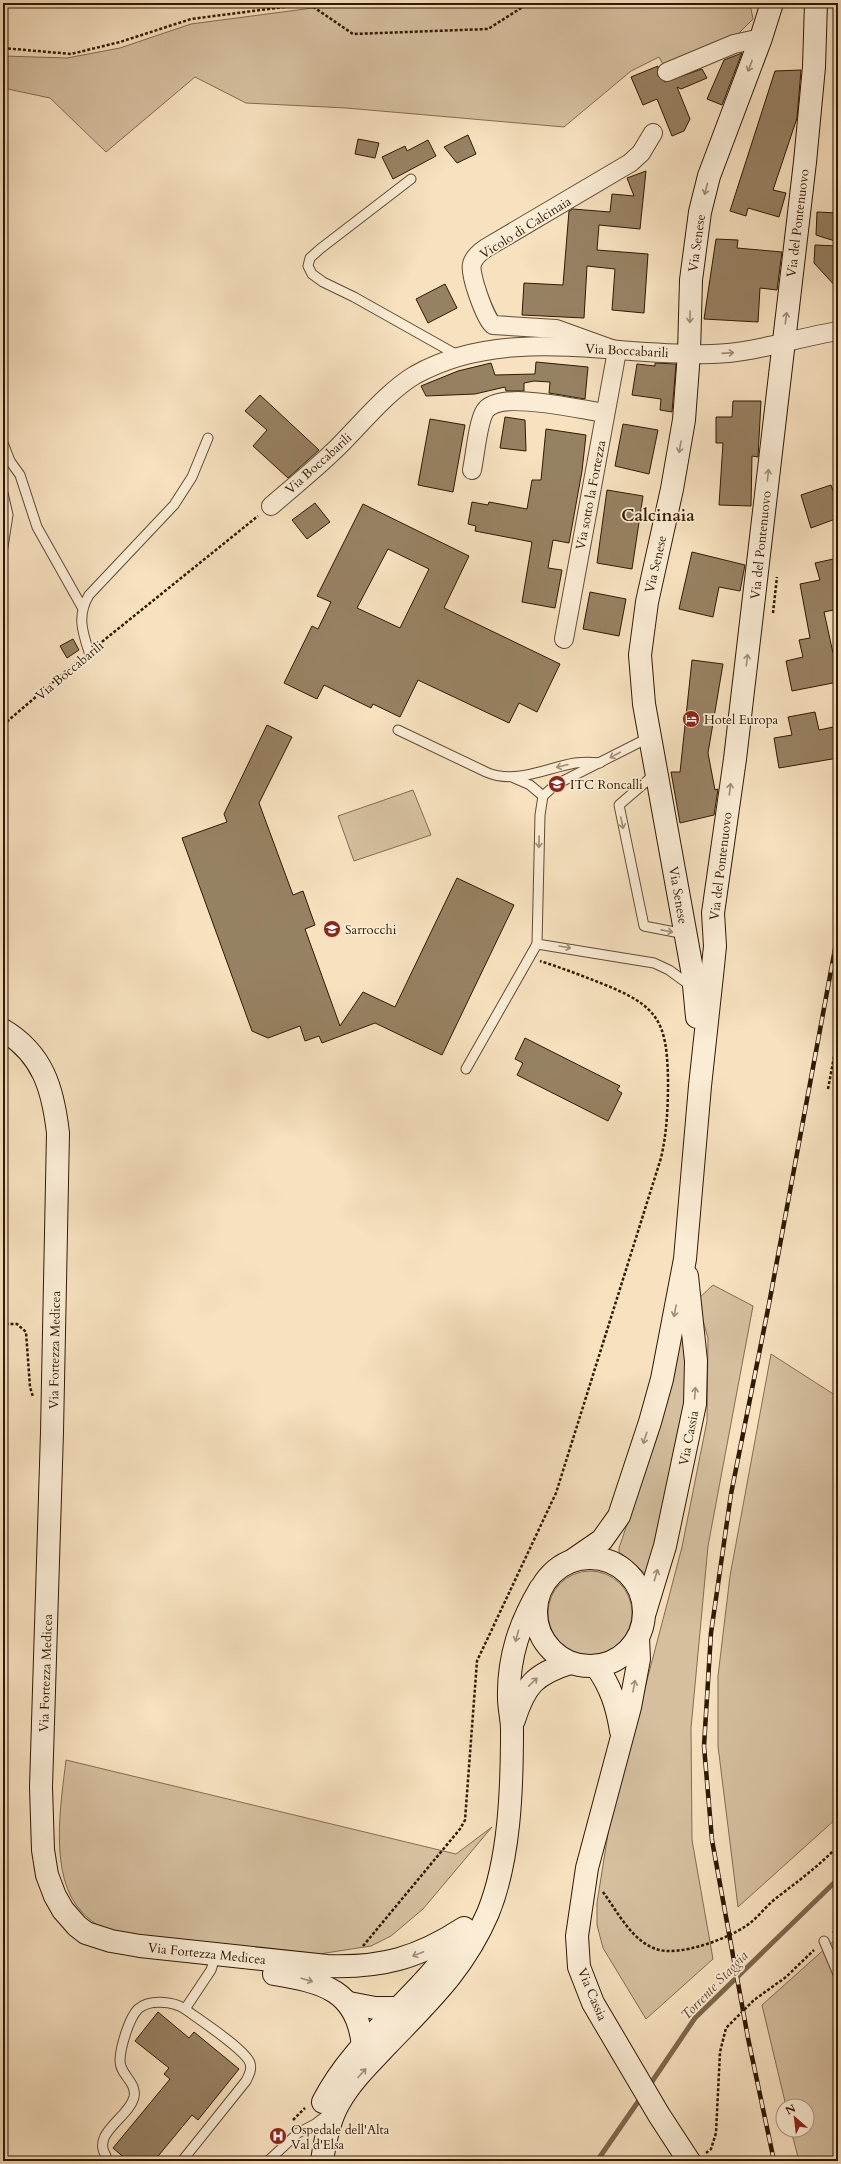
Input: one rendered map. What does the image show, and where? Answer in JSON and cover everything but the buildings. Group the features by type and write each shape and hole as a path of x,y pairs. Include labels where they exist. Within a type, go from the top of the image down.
{"main road":[{"name":"Via Senese","path":"700,1086 695,989 640,680 641,642 647,602 681,444 689,353 693,262 705,191 761,38 772,3"},
{"name":"Via del Pontenuovo","path":"700,1086 713,966 713,913 735,759 812,90 816,3"},
{"path":"681,910 696,937 704,938 714,933"},
{"name":"Via Fortezza Medicea","path":"3,1030 26,1047 38,1064 52,1099 58,1133 52,1432 41,1787 43,1837 47,1875 55,1896 68,1916 86,1933 105,1947 122,1953 327,1966 371,1965 395,1961 418,1954 464,1928"},
{"name":"Via Cassia","path":"685,1259 693,1318 696,1361 695,1404 665,1546 645,1612 643,1626 638,1638 627,1652 613,1662 596,1666 583,1666 570,1663 555,1654 543,1641 536,1618 536,1606 540,1589 548,1576 602,1540 619,1516 650,1422 662,1379 685,1259 700,1086"},
{"name":"Via Cassia","path":"573,1560 595,1558 607,1560 622,1568 634,1580 639,1590 645,1612"},
{"path":"322,2161 330,2122 338,2104 358,2077 446,1983 467,1954 488,1912 500,1880 508,1815 512,1729 509,1698 513,1653 525,1614 540,1589"},
{"name":"Via Cassia","path":"638,1638 639,1659 630,1707 587,1868 577,1936 580,1967 593,2002 612,2036 659,2115 692,2158"},
{"path":"512,1729 521,1698 529,1685 546,1672 570,1663"},
{"name":"Via Cassia","path":"596,1666 606,1680 613,1696 618,1711 622,1737"},
{"path":"310,2161 315,2124 324,2100 335,2082 363,2047 442,1961 464,1928 502,1860"},
{"path":"215,1959 302,1979 323,1986 349,2003 366,2007 398,2008 412,2007 448,1968 467,1954"},
{"path":"349,2003 358,2020 363,2047"}],"street":[{"path":"667,72 734,44 761,38"},
{"name":"Vicolo di Calcinaia","path":"617,351 562,330 493,325 485,314 472,267 474,259 482,251 636,158 653,133"},
{"name":"Via Boccabarili","path":"271,506 319,465 408,380 432,367 462,358 524,345 617,351 711,354 744,352 807,336 838,331"},
{"name":"Via sotto la Fortezza","path":"564,639 617,351"},
{"path":"472,470 482,417 487,408 497,402 508,400 524,401 605,413"}],"lane":[{"path":"411,179 320,249 310,258 308,266 312,274 323,282 354,297 462,358"},
{"path":"89,652 81,617 82,608 89,595 174,505 192,477 208,438"},
{"path":"3,443 7,463 20,475 37,527 82,608"},
{"path":"3,493 8,515 3,547"},
{"path":"398,730 491,774 512,777 530,785 543,796"},
{"path":"466,1069 537,944 540,815 543,796 555,785 650,737"},
{"path":"512,777 577,763 601,763"},
{"path":"656,773 619,805 644,926 686,935"},
{"path":"537,944 654,963 668,970 695,989"},
{"path":"824,1941 838,1974"},
{"path":"185,2009 215,1959"},
{"path":"106,2156 102,2148 104,2139 129,2107 134,2096 134,2087 120,2064 125,2037 133,2017 140,2008 162,2002 172,2003 185,2009 239,2050 249,2061 251,2070 241,2088 182,2161"},
{"path":"268,2161 298,2132 315,2124 338,2104"}],"path":[{"path":"3,48 71,54 120,42 191,19 315,3"},
{"path":"308,4 353,34 488,29 529,3"},
{"name":"Via Boccabarili","path":"3,725 89,652 271,506"},
{"path":"362,1949 366,1941 453,1837 465,1820 478,1661 558,1488 661,1158 667,1131 668,1103 666,1045 662,1029 652,1012 631,995 562,968 530,958"},
{"path":"828,1089 838,1035"},
{"path":"3,1328 5,1324 17,1324 26,1332 30,1388 34,1402"},
{"path":"587,1868 622,1919 640,1938 657,1949 678,1949 720,1941 747,1926 774,1900 824,1861 838,1846"},
{"path":"692,2158 711,2149 716,2133 720,2052 726,2028 754,2000 786,1977 838,1928"}],"shaded area":[{"path":"351,3 750,4 753,19 730,42 666,70 659,57 631,71 564,127 346,108 246,103 195,77 106,152 50,98 3,88 3,56 67,58 120,48 191,24"},
{"path":"413,790 431,835 354,861 338,816"},
{"path":"713,1285 753,1306 708,1546 691,1728 692,1840 713,1959 646,2019 603,1948 597,1925 597,1903 610,1821 682,1547 707,1421 708,1338 697,1300"},
{"path":"684,1332 685,1393 683,1428 647,1575 619,1552 619,1548 657,1437 672,1379 678,1334"},
{"path":"771,1354 838,1397 838,1817 738,1907 718,1746 718,1676 730,1576"},
{"path":"590,1571 606,1574 620,1583 629,1597 632,1613 629,1629 620,1643 606,1652 590,1655 574,1652 560,1643 551,1629 548,1613 551,1597 560,1583 574,1574"},
{"path":"66,1760 456,1854 492,1827 423,1909 391,1936 371,1946 319,1954 109,1932 91,1921 82,1912 71,1897 64,1880 59,1839"},
{"path":"838,1937 838,2161 799,2161 793,2138 815,2138 815,2098 784,2098 762,2005"}],"waterway":[{"name":"Torrente Staggia","path":"649,2086 695,2018 838,1879"},
{"name":"Torrente Staggia","path":"597,2161 642,2096"}],"railway":[{"path":"774,2161 748,2038 712,1840 704,1746 711,1633 731,1494 769,1304 838,933"}],"place":[{"name":"Hotel Europa","path":"691,719"},
{"name":"ITC Roncalli","path":"557,784"},
{"name":"Sarrocchi","path":"332,929"},
{"name":"Ospedale dell'Alta Val d'Elsa","path":"278,2136"}],"district":[{"name":"Calcinaia","path":"658,515"}]}
